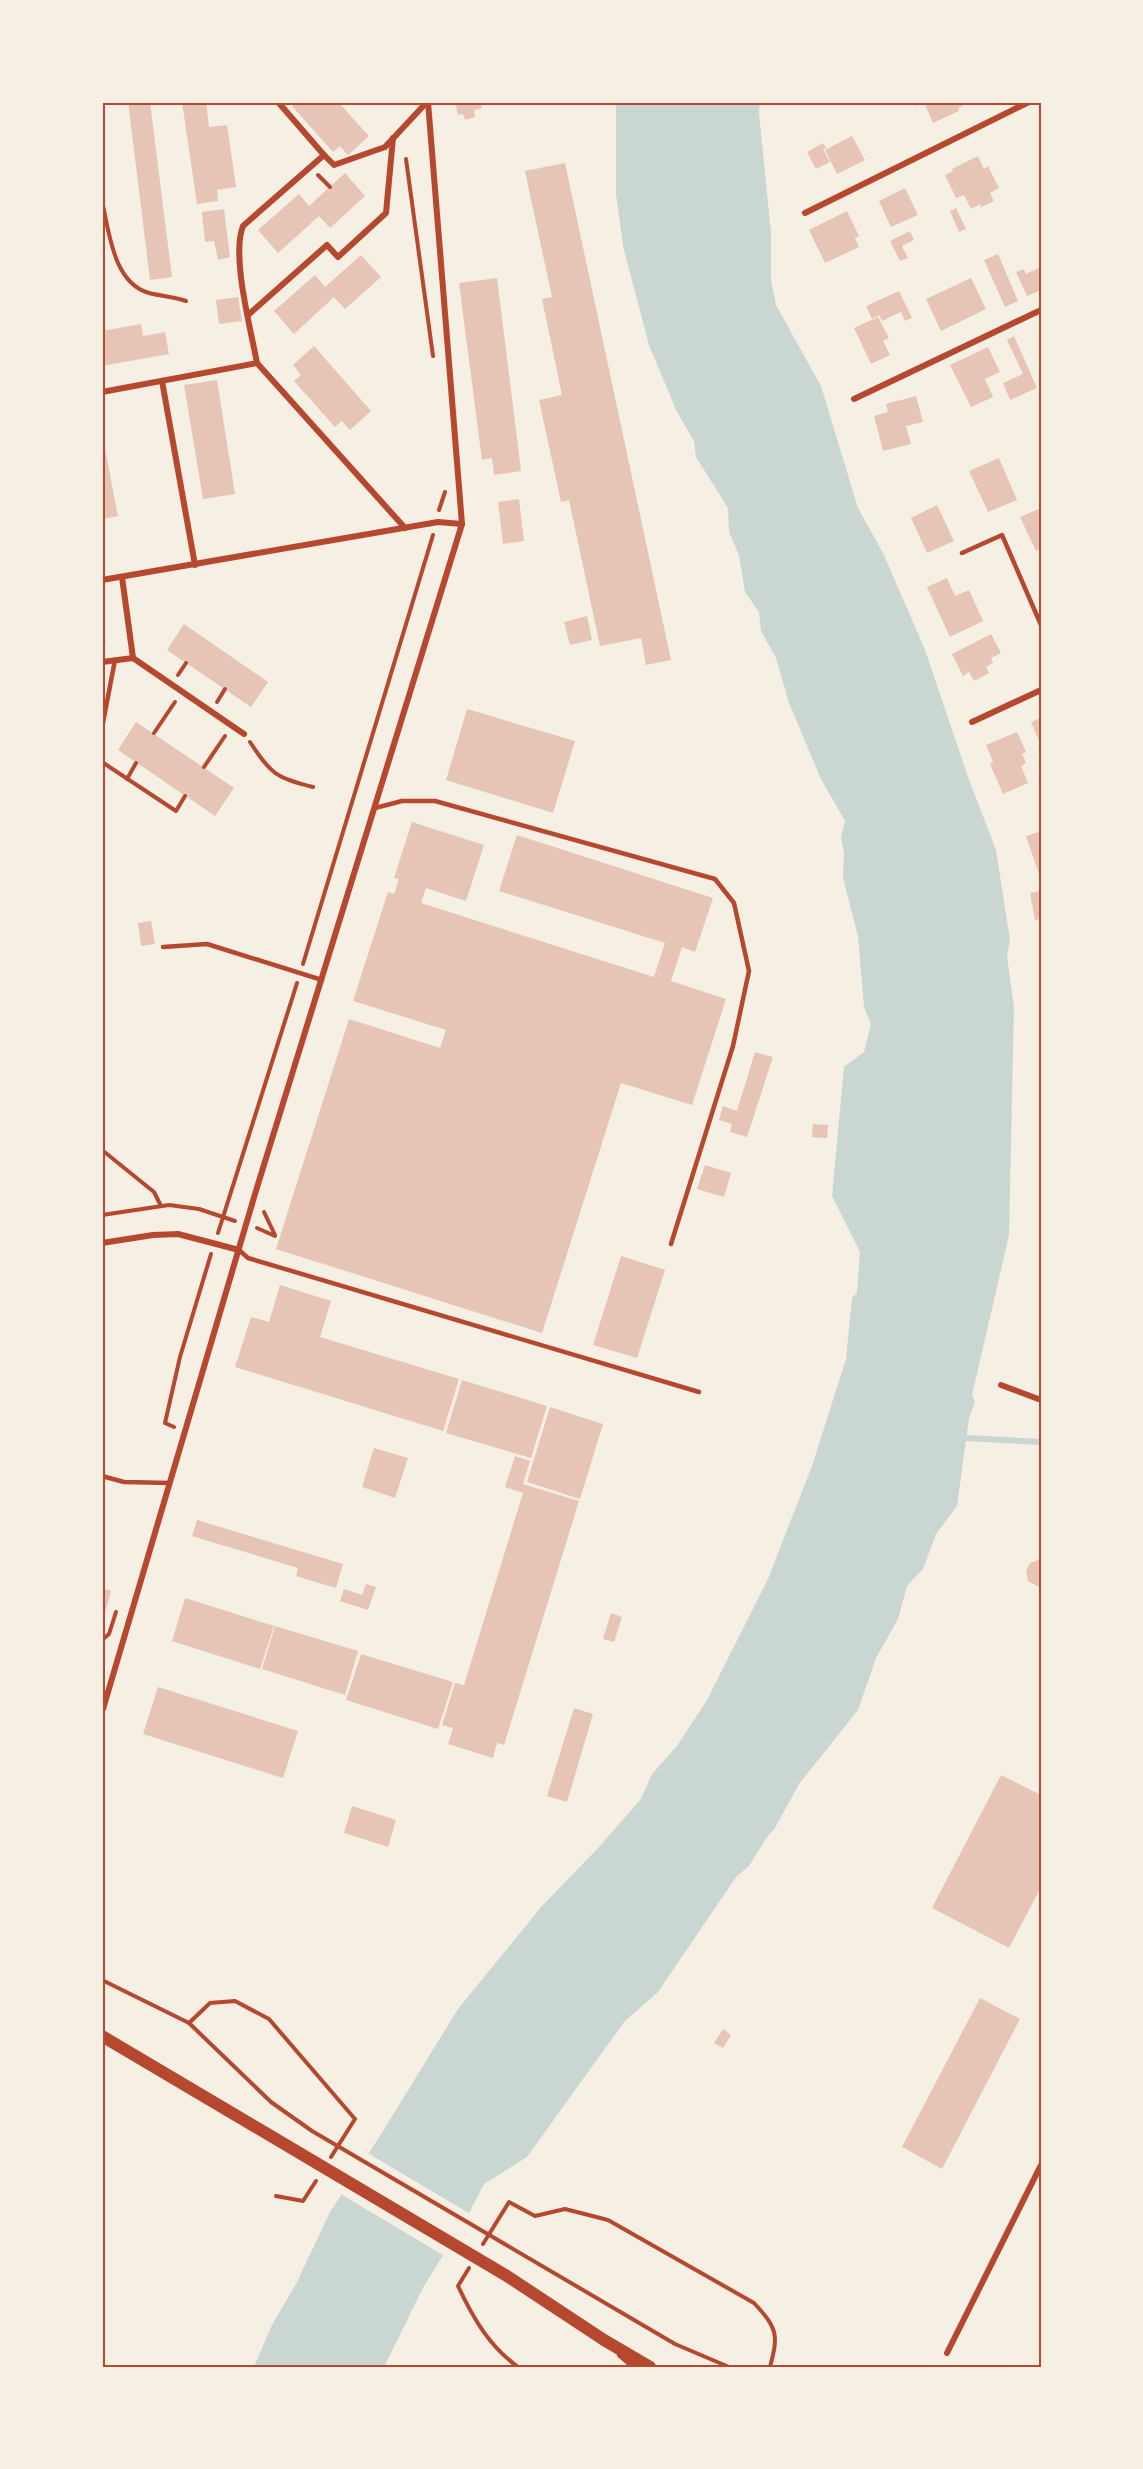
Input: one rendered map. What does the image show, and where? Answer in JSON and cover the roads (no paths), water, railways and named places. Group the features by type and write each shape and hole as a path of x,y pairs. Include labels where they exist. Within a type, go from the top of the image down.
{"main road":[{"path":"102,2036 507,2276 604,2340 650,2367"}],"street":[{"path":"278,102 334,165 385,147 428,102"},
{"path":"103,1709 246,1224 462,524 428,102"},
{"path":"805,213 1029,102"},
{"path":"248,315 327,245 338,257 386,213 393,138"},
{"path":"324,155 243,226 239,236 241,274 257,363 405,528"},
{"path":"854,399 1041,310"},
{"path":"102,392 257,363"},
{"path":"162,381 195,566"},
{"path":"102,580 195,566 438,522 462,524"},
{"path":"122,577 133,658"},
{"path":"102,662 133,658 244,734"},
{"path":"972,722 1041,690"},
{"path":"102,1243 178,1234 239,1250"},
{"path":"1001,1385 1041,1400"},
{"path":"947,2353 1041,2165"},
{"path":"604,2340 634,2367"}],"lane":[{"path":"962,554 1002,535 1041,625"},
{"path":"102,728 116,660"},
{"path":"375,808 402,801 435,801 715,879 727,892 734,903 749,971 733,1046 671,1244"},
{"path":"163,947 207,944 322,980"},
{"path":"239,1250 248,1258 699,1392"},
{"path":"102,1476 124,1482 170,1483"}],"waterway":[{"path":"966,1438 1041,1442"}]}
